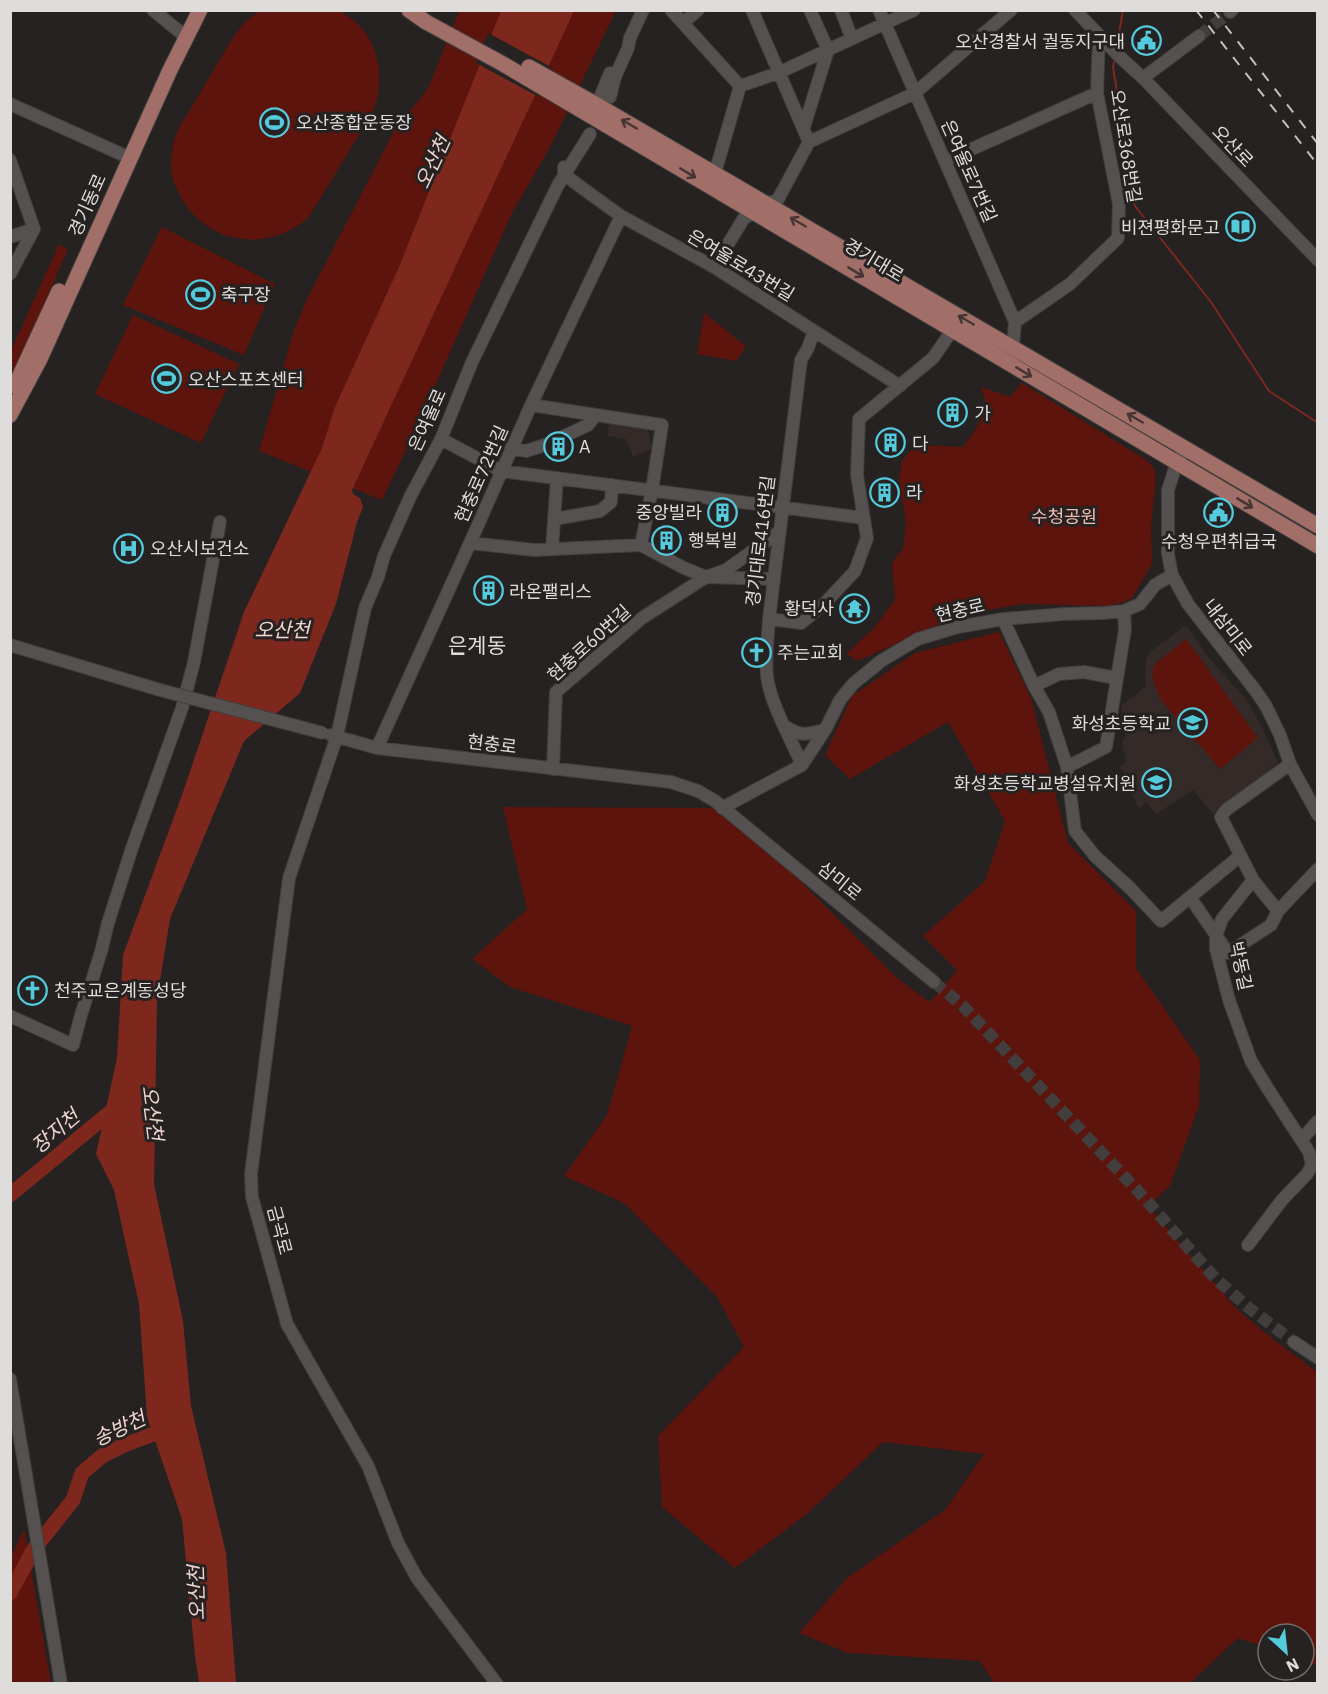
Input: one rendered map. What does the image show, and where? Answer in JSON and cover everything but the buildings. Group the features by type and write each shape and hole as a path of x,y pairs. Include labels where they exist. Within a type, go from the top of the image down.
{"main road":[{"name":"경기동로","path":"10,394 125,157 182,34 189,10"},
{"name":"경기동로","path":"182,34 200,10"},
{"name":"경기대로","path":"409,10 428,16 760,208 953,329 1317,546"},
{"name":"경기대로","path":"590,108 715,174 760,208 1013,347 1317,526"},
{"name":"경기동로","path":"10,415 40,359 125,157"}],"street":[{"path":"153,10 182,34"},
{"path":"610,97 615,77 643,10"},
{"path":"671,10 740,86"},
{"path":"683,23 698,10"},
{"path":"752,10 809,142"},
{"path":"804,127 828,50 810,10"},
{"path":"841,10 852,39"},
{"name":"은여울로7번길","path":"879,10 1015,322 1013,347"},
{"path":"740,86 778,73 914,10"},
{"path":"714,267 744,218 777,201 809,142 915,93 1011,10"},
{"path":"1075,10 1102,38"},
{"path":"1143,78 1199,36"},
{"path":"564,174 564,165 590,108 621,47 630,38"},
{"name":"오산로","path":"1102,38 1317,260"},
{"name":"오산로368번길","path":"1015,322 1070,284 1118,238 1119,204 1097,93 1102,38"},
{"path":"715,174 740,86"},
{"path":"945,161 1097,93"},
{"path":"10,104 125,157"},
{"name":"은여울로","path":"337,736 366,608 384,556 406,506 441,439 472,362 564,174 590,135"},
{"path":"10,160 34,229 10,274"},
{"name":"은여울로43번길","path":"564,174 621,216 714,267 900,386"},
{"name":"현충로72번길","path":"377,748 511,448 621,216"},
{"path":"10,237 34,229"},
{"name":"경기대로416번길","path":"814,331 801,360 769,619 801,623 825,604 855,571 867,538 857,475 860,419 933,358 953,329"},
{"path":"531,405 662,425 641,545"},
{"path":"511,448 526,451 545,445 588,425 596,415"},
{"path":"441,439 501,471 864,518"},
{"name":"내삼미로","path":"1185,447 1168,489 1168,554 1172,575 1188,604 1266,706 1280,735 1290,764 1317,815"},
{"path":"552,549 558,478"},
{"path":"554,519 600,511 610,502 612,485"},
{"path":"10,1017 73,1045 118,891 182,708 194,662 220,522"},
{"name":"현충로60번길","path":"553,769 556,692 642,618 706,577 726,570 779,532"},
{"path":"470,543 534,550 641,545 706,577 773,579"},
{"path":"1067,767 1106,747 1125,629 1124,611 1140,604 1155,585 1172,575"},
{"name":"현충로","path":"802,765 825,730 840,700 853,684 880,661 918,639 958,627 1003,619 1124,611"},
{"path":"723,808 802,765 775,704 768,678 766,654 769,619"},
{"path":"1003,619 1034,686 1049,712 1067,767 1075,831 1095,856 1161,921 1240,856"},
{"name":"현충로","path":"10,645 160,690 377,748 671,782 698,791 723,808"},
{"path":"1034,686 1059,674 1084,672 1116,678"},
{"path":"786,727 797,734 825,730"},
{"name":"금곡로","path":"337,736 289,878 250,1174 252,1197 287,1324 368,1466 398,1543 417,1578 497,1683"},
{"path":"1278,911 1253,880 1221,817 1226,810 1290,764"},
{"name":"삼미로","path":"723,808 934,982"},
{"path":"1190,897 1228,954 1271,925 1278,911 1317,869"},
{"name":"박동길","path":"1248,1245 1282,1200 1312,1166 1309,1152 1302,1139 1268,1089 1244,1046 1218,959 1216,936 1222,919 1253,880"},
{"path":"1302,1139 1317,1121"},
{"path":"1294,1342 1317,1358"},
{"path":"10,1379 61,1683"}],"shaded area":[{"path":"610,419 647,424 652,449 633,457 626,439 607,436"},
{"name":"화성초등학교","path":"1186,625 1209,658 1247,700 1278,763 1213,814 1193,790 1156,814 1146,802 1139,808 1132,794 1133,786 1120,767 1126,762 1122,742 1125,735 1121,706 1146,686 1146,659 1151,651"}],"green space":[{"name":"오산종합운동장","path":"261,10 336,10 352,19 369,38 374,50 378,62 379,87 373,112 309,217 276,236 241,239 207,226 193,214 182,199 174,182 171,173 171,156 179,128 231,41 246,21"},
{"path":"459,11 616,11 549,149 512,213 382,500 259,451 293,333 307,299 394,131 429,86"},
{"name":"축구장","path":"162,227 275,284 244,355 123,305"},
{"path":"59,244 68,249 11,375 11,351"},
{"path":"704,313 746,346 736,361 697,354"},
{"name":"오산스포츠센터","path":"133,315 239,364 201,443 95,394"},
{"name":"수청공원","path":"1022,383 1148,461 1154,469 1156,479 1151,527 1152,564 1132,598 1108,606 1023,604 959,615 858,661 846,654 874,628 895,600 892,564 903,549 906,524 899,477 902,461 909,452 924,445 963,447 983,414 985,402 981,387 1010,397"},
{"path":"999,632 1031,698 1068,843 1136,911 1136,968 1200,1060 1199,1106 1170,1186 1148,1206 1236,1308 1317,1372 1317,1665 1316,1622 1256,1622 1256,1644 1238,1638 1190,1683 994,1683 980,1661 848,1653 799,1633 847,1578 945,1510 984,1454 883,1442 807,1514 735,1568 662,1507 658,1436 744,1347 717,1297 624,1203 564,1176 607,1115 632,1026 510,987 472,959 527,909 503,807 713,808 794,875 897,978 930,1002 957,970 923,936 985,881 1005,821 948,722 850,779 825,755 852,696 915,653"},
{"path":"1186,639 1258,738 1220,769 1161,700 1154,683 1152,672 1155,664"},
{"path":"24,1529 51,1683 11,1683 11,1557"}],"water":[{"name":"오산천","path":"501,11 574,11 352,490 353,494 360,498 363,507 336,604 300,693 244,741 170,919 157,999 154,1184 183,1321 191,1406 226,1553 236,1683 199,1683 182,1519 147,1417 139,1304 114,1190 96,1154 117,1058 123,955 182,795 244,612 322,448 335,407 399,267"}],"pier":[{"path":"488,33 551,67 537,96 476,63"}],"waterway":[{"path":"1117,45 1123,10"},
{"path":"1115,57 1113,67 1135,206 1211,302 1269,391 1318,423"},
{"name":"장지천","path":"10,1195 119,1105"},
{"name":"송방천","path":"10,1593 34,1549 73,1500 82,1473 102,1456 172,1427"}],"tunnel":[{"path":"1199,36 1230,12"},
{"path":"934,982 963,1006 1138,1191 1215,1278 1249,1308 1294,1342"}],"railway":[{"path":"1196,10 1318,165"},
{"path":"1213,10 1318,144"}],"place":[{"name":"오산경찰서 궐동지구대","path":"1146,41"},
{"name":"오산종합운동장","path":"275,122"},
{"name":"비젼평화문고","path":"1241,227"},
{"name":"축구장","path":"200,294"},
{"name":"오산스포츠센터","path":"167,379"},
{"name":"가","path":"953,413"},
{"name":"다","path":"891,443"},
{"name":"A","path":"558,446"},
{"name":"라","path":"885,492"},
{"name":"중앙빌라","path":"723,512"},
{"name":"수청우편취급국","path":"1219,512"},
{"name":"행복빌","path":"667,540"},
{"name":"오산시보건소","path":"129,548"},
{"name":"라온팰리스","path":"488,591"},
{"name":"황덕사","path":"855,608"},
{"name":"주는교회","path":"756,652"},
{"name":"화성초등학교","path":"1192,723"},
{"name":"화성초등학교병설유치원","path":"1157,783"},
{"name":"천주교은계동성당","path":"33,990"}],"district":[{"name":"은계동","path":"477,645"}]}
